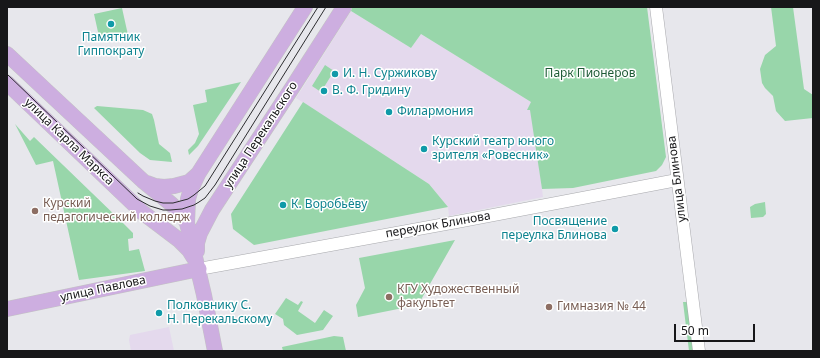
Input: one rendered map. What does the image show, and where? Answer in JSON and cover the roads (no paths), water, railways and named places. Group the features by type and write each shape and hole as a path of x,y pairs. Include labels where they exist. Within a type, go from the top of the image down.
{"main road":[{"path":"215,351 187,223 188,199 198,174 305,7"},
{"name":"улица Перекальского","path":"198,269 197,251 200,233 205,221 344,7"},
{"name":"улица Карла Маркса","path":"7,54 143,181 178,210 187,223"},
{"name":"улица Карла Маркса","path":"7,83 142,212 179,240 193,255 198,269"},
{"path":"143,181 155,186 174,186 189,182 198,174"},
{"path":"142,212 159,220 187,223 194,221 205,214 218,200"},
{"name":"улица Павлова","path":"7,309 198,269"}],"street":[{"name":"улица Блинова","path":"656,7 699,351"},
{"name":"переулок Блинова","path":"198,269 677,180"}],"tram line":[{"path":"138,193 155,201 173,203 188,199 205,186 318,7"},
{"path":"7,74 137,199 150,206 163,210 182,209 194,205 205,198 215,185 326,7"}],"place":[{"name":"Памятник Гиппократу","path":"111,24"},
{"name":"И. Н. Суржикову","path":"335,74"},
{"name":"В. Ф. Гридину","path":"324,91"},
{"name":"Филармония","path":"389,112"},
{"name":"Курский театр юного зрителя «Ровесник»","path":"424,149"},
{"name":"К. Воробьёву","path":"283,205"},
{"name":"Курский педагогический колледж","path":"35,211"},
{"name":"Посвящение переулка Блинова","path":"615,229"},
{"name":"КГУ Художественный факультет","path":"389,297"},
{"name":"Гимназия № 44","path":"549,307"},
{"name":"Полковнику С. Н. Перекальскому","path":"159,313"}],"park label":[{"name":"Парк Пионеров","path":"590,74"}]}
